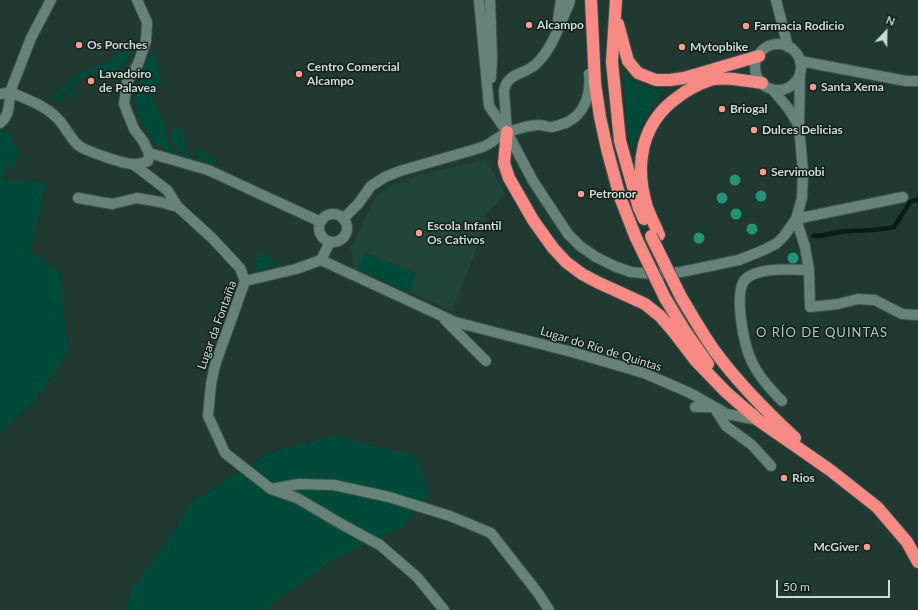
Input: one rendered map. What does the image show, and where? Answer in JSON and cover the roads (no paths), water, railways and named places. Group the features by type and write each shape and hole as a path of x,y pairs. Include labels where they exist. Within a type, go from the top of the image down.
{"highway":[{"path":"616,0 612,62 620,140 639,208 655,235 684,296 713,349 729,370 775,419 830,470"},
{"path":"591,2 595,83 600,117 620,197 636,238 665,298 685,331 709,365 758,420"},
{"path":"615,15 628,61 638,73 656,80 684,78 759,56"},
{"path":"655,235 641,179 641,155 647,134 656,118 666,105 689,89 711,80 734,79 767,86"},
{"path":"507,132 504,163 509,178 533,220 553,248 566,262 582,274 597,282 645,304 660,316 696,361 726,392 758,420 830,470 877,507 907,542 918,562"}],"street":[{"path":"0,123 8,114 5,93 51,0"},
{"path":"5,93 43,107 56,116 62,123 71,139 80,147 101,155 133,164 141,164 148,161 149,153 143,141 134,130 124,104 127,82 138,64 146,41 147,22 137,0"},
{"path":"478,0 489,99"},
{"path":"490,0 492,58 489,106 507,132 533,181 568,234 580,246 596,257 614,266 631,272 652,274 681,272 738,260 777,243 791,228 796,219 802,198 803,186 799,126 800,61 797,55 788,47 782,45 769,47 759,56 756,62 758,77 788,108 799,126"},
{"path":"556,32 561,0"},
{"path":"507,132 504,91 505,85 513,76 534,66 542,59 570,0"},
{"path":"776,0 788,47"},
{"path":"343,219 358,204 371,186 385,177 400,171 483,147 507,132 539,125 551,127 562,124 578,115 588,96 590,82 588,48 591,2"},
{"path":"800,61 906,81 918,81"},
{"path":"767,86 779,90 786,88 797,80 800,73"},
{"path":"149,153 208,170 320,222"},
{"path":"133,164 168,190 178,207 212,238 240,268 245,281"},
{"path":"78,198 112,204 137,198 178,207"},
{"path":"796,219 903,198"},
{"path":"331,214 339,216 343,219 346,226 345,235 339,240 330,242 320,234 320,222 327,216 331,214"},
{"path":"796,219 805,247 809,270 810,307 864,299 875,300 902,314 918,315"},
{"path":"330,242 321,260 441,315 486,361"},
{"name":"Lugar da Fontaíña","path":"321,260 296,269 245,281 215,365 211,384 208,416 225,453 271,489 296,498 380,545 417,577 444,610"},
{"path":"782,401 766,385 751,361 742,328 740,292 745,281 756,274 770,270 809,270"},
{"name":"Lugar do Río de Quintas","path":"441,315 455,322 572,352 644,373 690,393 727,414 758,420"},
{"path":"695,408 714,407 726,426 752,445 771,466"},
{"path":"271,489 299,484 334,485 389,497 450,516 491,533 538,593 549,610"}],"waterway":[{"path":"813,236 845,231 877,230 894,227 910,202 918,199"}],"place":[{"name":"Alcampo","path":"529,25"},
{"name":"Farmacia Rodicio","path":"746,26"},
{"name":"Os Porches","path":"79,45"},
{"name":"Mytopbike","path":"682,47"},
{"name":"Centro Comercial Alcampo","path":"299,74"},
{"name":"Lavadoiro de Palavea","path":"91,81"},
{"name":"Santa Xema","path":"813,87"},
{"name":"Briogal","path":"722,109"},
{"name":"Dulces Delicias","path":"754,130"},
{"name":"Servimobi","path":"763,172"},
{"name":"Petronor","path":"581,194"},
{"name":"Escola Infantil Os Cativos","path":"419,233"},
{"name":"Rios","path":"784,478"},
{"name":"McGiver","path":"867,547"}],"district":[{"name":"O RÍO DE QUINTAS","path":"822,333"}]}
